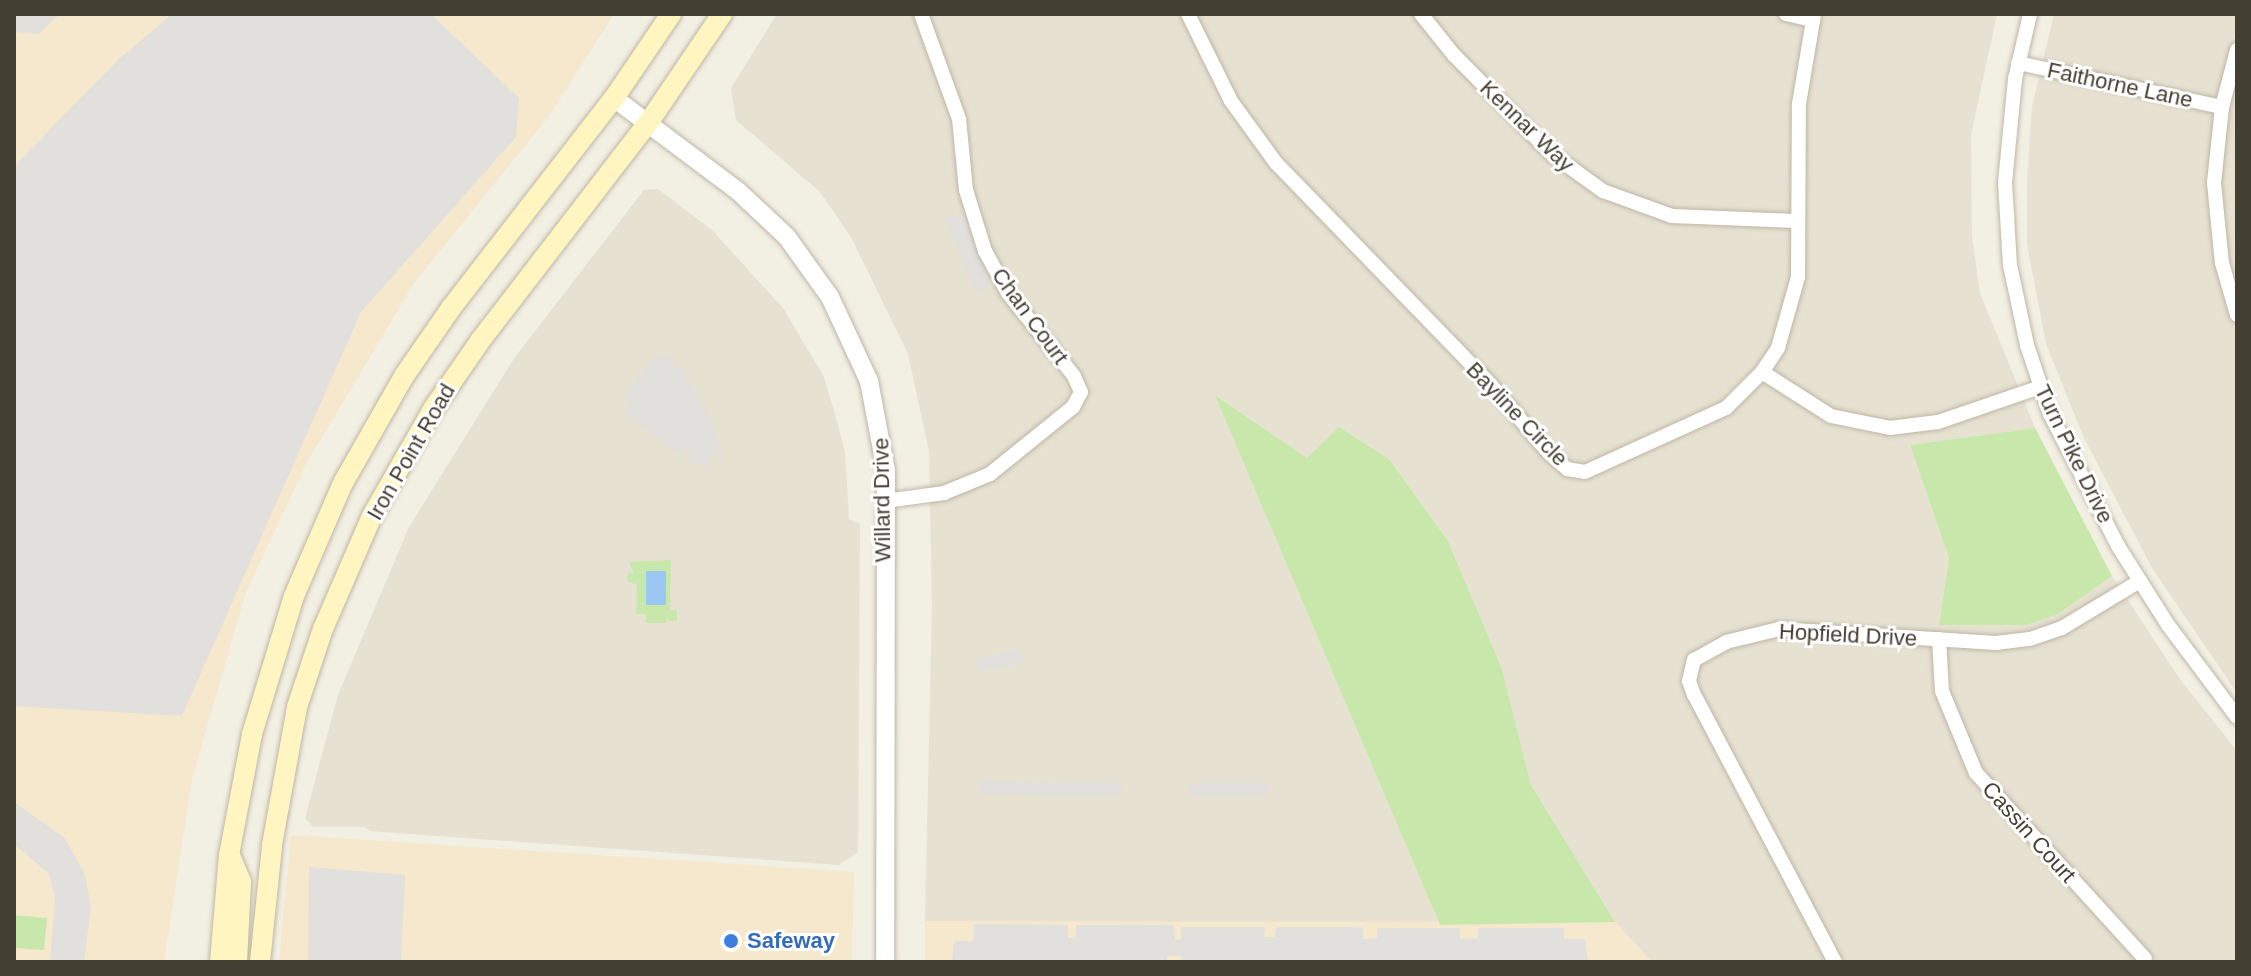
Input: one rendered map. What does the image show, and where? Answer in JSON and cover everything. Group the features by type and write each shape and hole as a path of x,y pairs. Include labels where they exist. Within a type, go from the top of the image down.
{"main road":[{"name":"Iron Point Road","path":"220,962 229,855 268,674 294,596 343,483 404,376 451,308 614,98 671,14"},
{"name":"Iron Point Road","path":"260,962 272,845 297,707 346,572 433,409 648,123 722,14"},
{"path":"229,855 241,882 237,962"}],"street":[{"name":"Chan Court","path":"885,501 944,493 990,474 1073,407 1081,392 1074,376 1008,293 985,251 966,190 959,119 921,14"},
{"name":"Bayline Circle","path":"1188,14 1231,101 1276,163 1567,469 1597,469 1705,421 1762,372 1778,348 1794,301 1799,104 1813,17"},
{"name":"Kennar Way","path":"1421,14 1454,55 1553,155 1603,191 1672,216 1796,221"},
{"path":"1786,14 1813,17"},
{"name":"Turn Pike Drive","path":"2030,14 2009,120 2006,223 2017,305 2040,387 2067,451 2140,581 2237,717"},
{"path":"2237,50 2222,107 2216,223 2237,315"},
{"name":"Faithorne Lane","path":"2018,63 2222,107"},
{"name":"Willard Drive","path":"614,98 739,192 787,237 817,275 848,329 869,381 882,433 885,501 885,962"},
{"path":"1762,372 1831,416 1890,428 1938,422 2040,387"},
{"name":"Hopfield Drive","path":"1835,962 1694,695 1689,669 1711,647 1779,629 1996,643 2046,634 2140,581"},
{"name":"Cassin Court","path":"1939,639 1942,691 1976,773 2145,959"}],"shaded area":[{"path":"14,14 614,14 549,116 414,283 306,464 246,592 192,779 164,962 14,962"},
{"path":"14,14 60,14 39,34 14,32"},
{"path":"172,14 431,14 519,98 516,137 361,312 182,716 14,706 14,166 120,58"},
{"path":"777,14 1997,14 1971,135 1972,236 1980,293 2035,428 1910,445 1949,558 1939,624 2027,625 2058,614 2112,576 2179,678 2237,751 2237,962 1652,962 1615,922 1531,785 1502,669 1448,541 1389,459 1339,427 1307,458 1217,396 1440,925 925,921 932,606 929,451 908,354 851,237 820,192 736,120 731,88"},
{"path":"2054,14 2237,14 2237,693 2152,568 2084,438 2046,344 2027,244 2027,182 2032,107"},
{"path":"658,189 712,230 783,308 823,375 833,407 845,452 849,519 860,524 858,852 839,865 370,831 366,827 313,827 305,818 338,695 409,527 515,357 644,190"},
{"path":"962,214 991,285 976,294 945,218"},
{"path":"657,355 668,355 683,371 711,420 722,453 710,455 711,467 692,463 686,459 692,450 688,446 679,454 623,412 630,402 624,396"},
{"path":"1019,649 1025,661 1018,665 976,671 977,658"},
{"path":"980,781 1122,783 1122,796 980,794"},
{"path":"1189,783 1267,783 1267,796 1189,796"},
{"path":"14,802 65,838 85,875 91,908 84,962 50,962 55,898 49,874 14,844"},
{"path":"291,835 854,872 852,962 279,962"},
{"path":"309,867 405,875 401,962 308,962"},
{"path":"925,921 1615,922 1652,962 925,962"},
{"path":"974,924 1068,925 1068,938 1076,937 1076,925 1174,925 1175,940 1181,939 1181,927 1265,927 1264,937 1275,937 1276,927 1363,927 1363,939 1377,938 1377,928 1460,928 1460,939 1478,938 1478,928 1564,928 1564,939 1585,939 1588,962 1182,962 1181,956 1167,956 1167,962 952,962 954,941 973,941"}],"green space":[{"path":"1215,395 1307,458 1339,427 1389,459 1448,541 1502,669 1531,785 1615,922 1440,925"},
{"path":"2035,428 2112,576 2058,614 2027,625 1939,625 1949,558 1910,445"},
{"path":"671,560 670,610 677,610 677,621 668,621 667,614 666,623 646,623 646,614 636,614 637,584 627,581 628,573 634,573 629,562"},
{"path":"14,915 47,918 44,950 14,948"}],"water":[{"path":"646,571 666,571 666,605 646,605"}],"place":[{"name":"Safeway","path":"731,941"}]}
